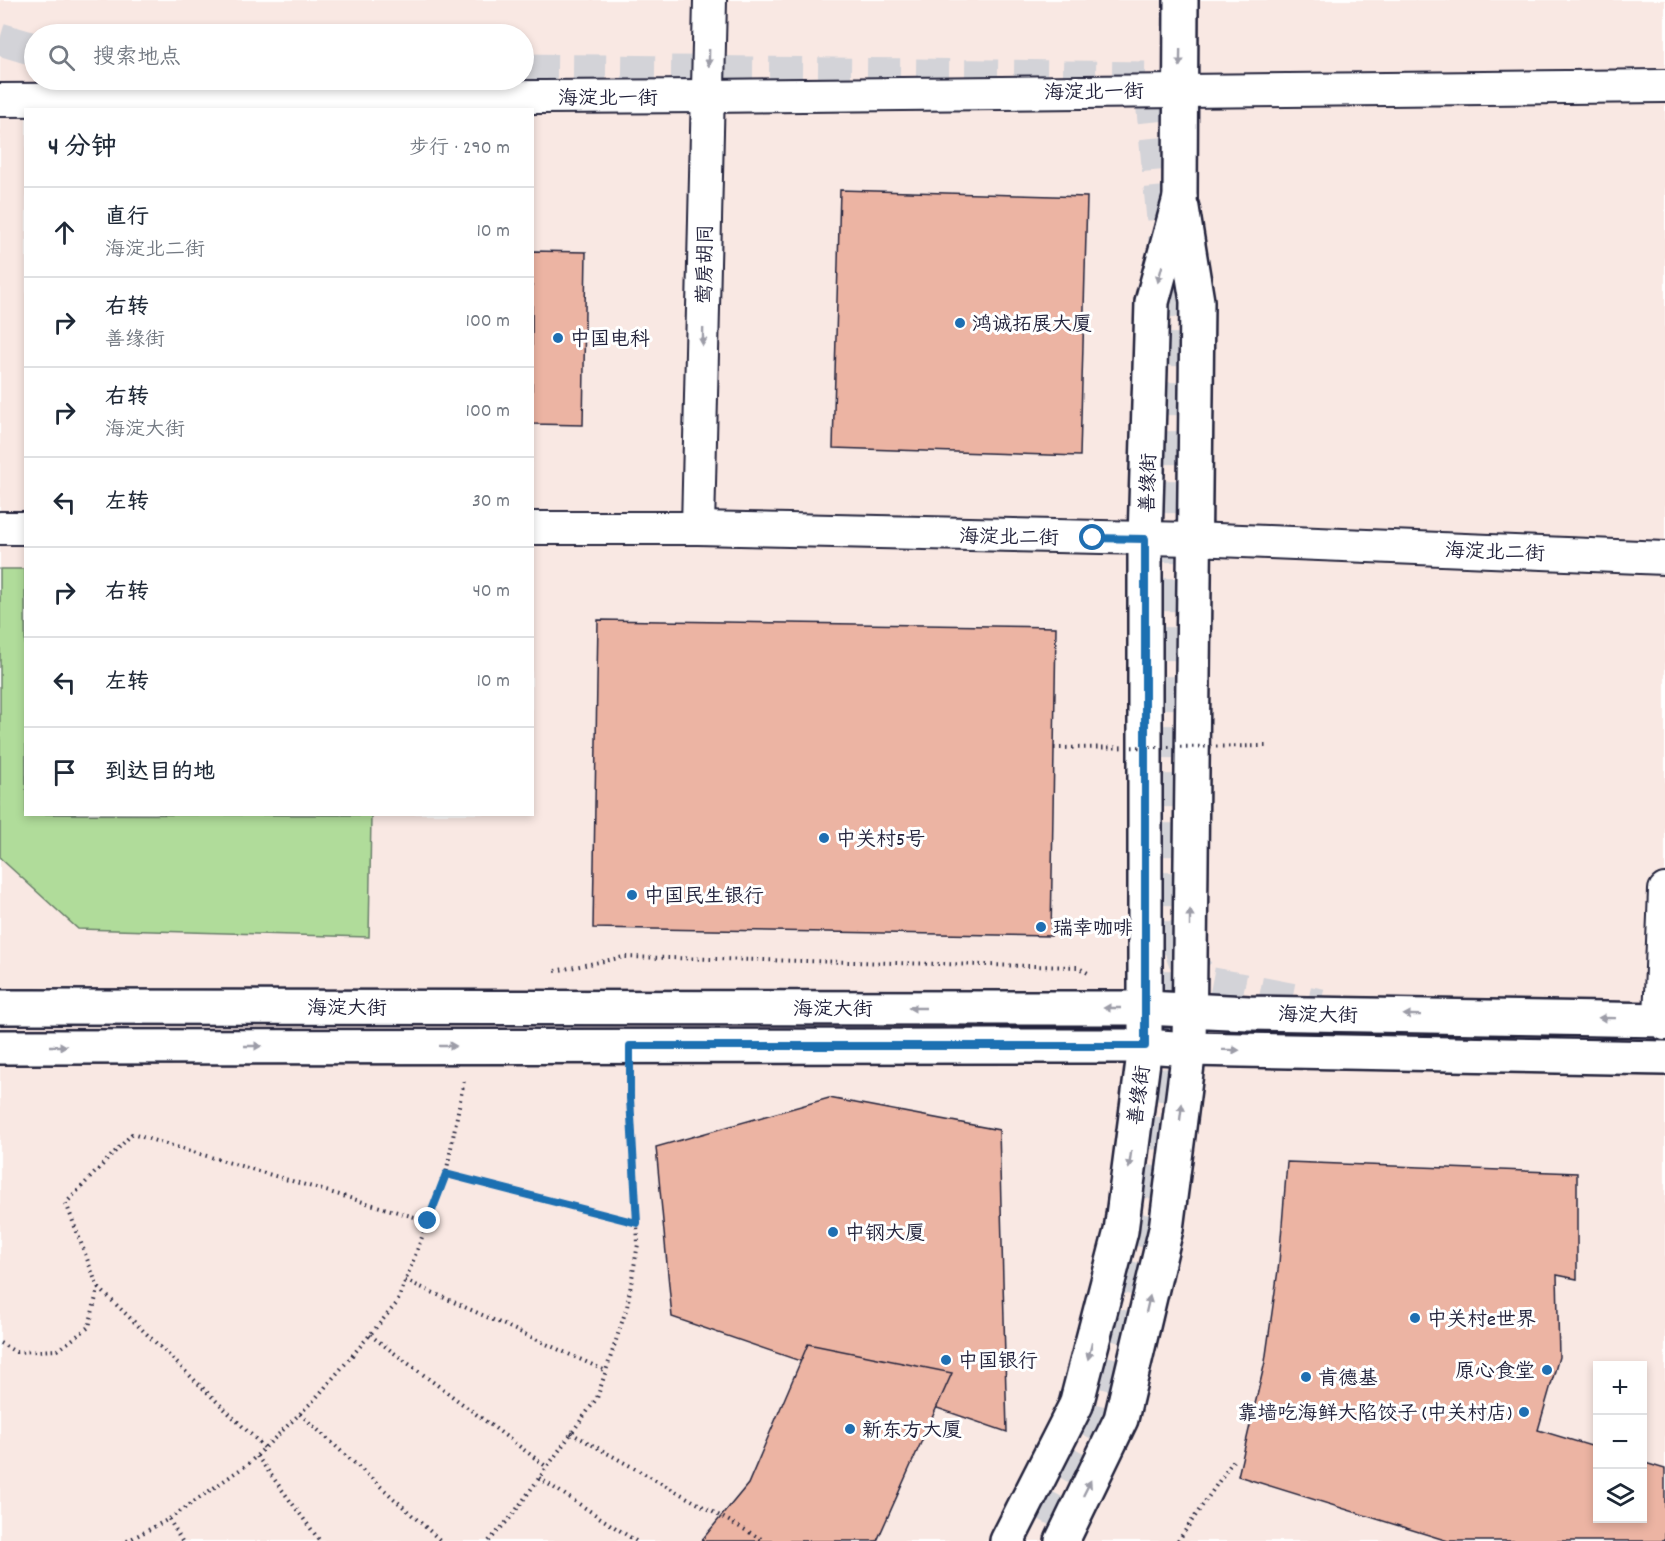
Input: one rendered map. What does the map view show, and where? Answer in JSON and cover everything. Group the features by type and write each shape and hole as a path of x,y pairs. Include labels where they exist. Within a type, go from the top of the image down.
{"main road":[{"name":"善缘街","path":"1062,1541 1121,1419 1166,1230 1189,1049 1197,301 1180,198 1180,0"},
{"name":"善缘街","path":"1007,1541 1076,1405 1120,1231 1145,1046 1145,539 1152,302 1180,198"},
{"name":"海淀大街","path":"0,1007 1145,1008 1189,1011 1663,1021"},
{"name":"海淀大街","path":"0,1047 1145,1046 1189,1049 1665,1058"}],"street":[{"name":"莺房胡同","path":"698,528 710,0"},
{"name":"海淀北一街","path":"0,100 708,96 1665,86"},
{"path":"0,528 24,528"},
{"name":"海淀北二街","path":"534,528 698,528 1145,539 1193,538 1665,558"},
{"path":"1663,1021 1665,890"}],"path":[{"path":"1054,748 1269,746"},
{"path":"550,972 624,957 1077,967 1096,979"},
{"path":"489,1541 510,1517 597,1398 627,1306 638,1244 630,1098 630,1046"},
{"path":"128,1541 169,1519 248,1464 316,1398 397,1303 446,1174 465,1075"},
{"path":"265,1448 98,1288 66,1203 132,1134 428,1221"},
{"path":"446,1174 637,1223"},
{"path":"405,1280 606,1371"},
{"path":"0,1343 16,1352 58,1350 89,1327 98,1288"},
{"path":"370,1335 547,1467"},
{"path":"300,1414 441,1541"},
{"path":"571,1433 765,1541"},
{"path":"257,1455 320,1541"},
{"path":"1178,1541 1233,1461"},
{"path":"539,1478 636,1541"},
{"path":"169,1519 182,1541"}],"shaded area":[{"path":"0,0 1665,0 1665,1541 0,1541"}],"green space":[{"path":"0,569 24,569 24,816 371,816 369,937 78,929 0,858"}],"building":[{"name":"鸿诚拓展大厦","path":"840,190 1087,197 1080,456 833,448"},
{"name":"中国电科","path":"534,251 586,252 583,425 534,424"},
{"name":"中关村5号","path":"598,620 1056,627 1051,936 593,928"},
{"name":"中钢大厦","path":"829,1098 999,1130 1007,1432 672,1317 656,1147"},
{"name":"中关村e世界","path":"1287,1162 1577,1173 1577,1279 1557,1275 1559,1357 1538,1430 1593,1446 1593,1523 1647,1523 1647,1464 1665,1469 1665,1541 1448,1541 1238,1476 1265,1362 1279,1263"},
{"name":"新东方大厦","path":"808,1344 952,1373 877,1541 701,1541 748,1484"}],"tunnel":[{"path":"0,39 24,46"},
{"path":"534,70 1150,78 1169,285 1165,1024 1146,1211 1089,1419 1036,1518"},
{"path":"1181,948 1183,957 1208,983 1321,1005"}],"place":[{"name":"鸿诚拓展大厦","path":"960,323"},
{"name":"中国电科","path":"558,338"},
{"name":"中关村5号","path":"824,838"},
{"name":"中国民生银行","path":"632,895"},
{"name":"瑞幸咖啡","path":"1041,927"},
{"name":"中钢大厦","path":"833,1232"},
{"name":"中关村e世界","path":"1415,1318"},
{"name":"中国银行","path":"946,1360"},
{"name":"原心食堂","path":"1547,1370"},
{"name":"肯德基","path":"1306,1377"},
{"name":"靠墙吃海鲜大陷饺子 (中关村店)","path":"1524,1412"},
{"name":"新东方大厦","path":"850,1429"}],"route":[{"path":"428,1221 446,1174 637,1223 630,1098 630,1046 1145,1046 1145,539 1093,538"}]}
